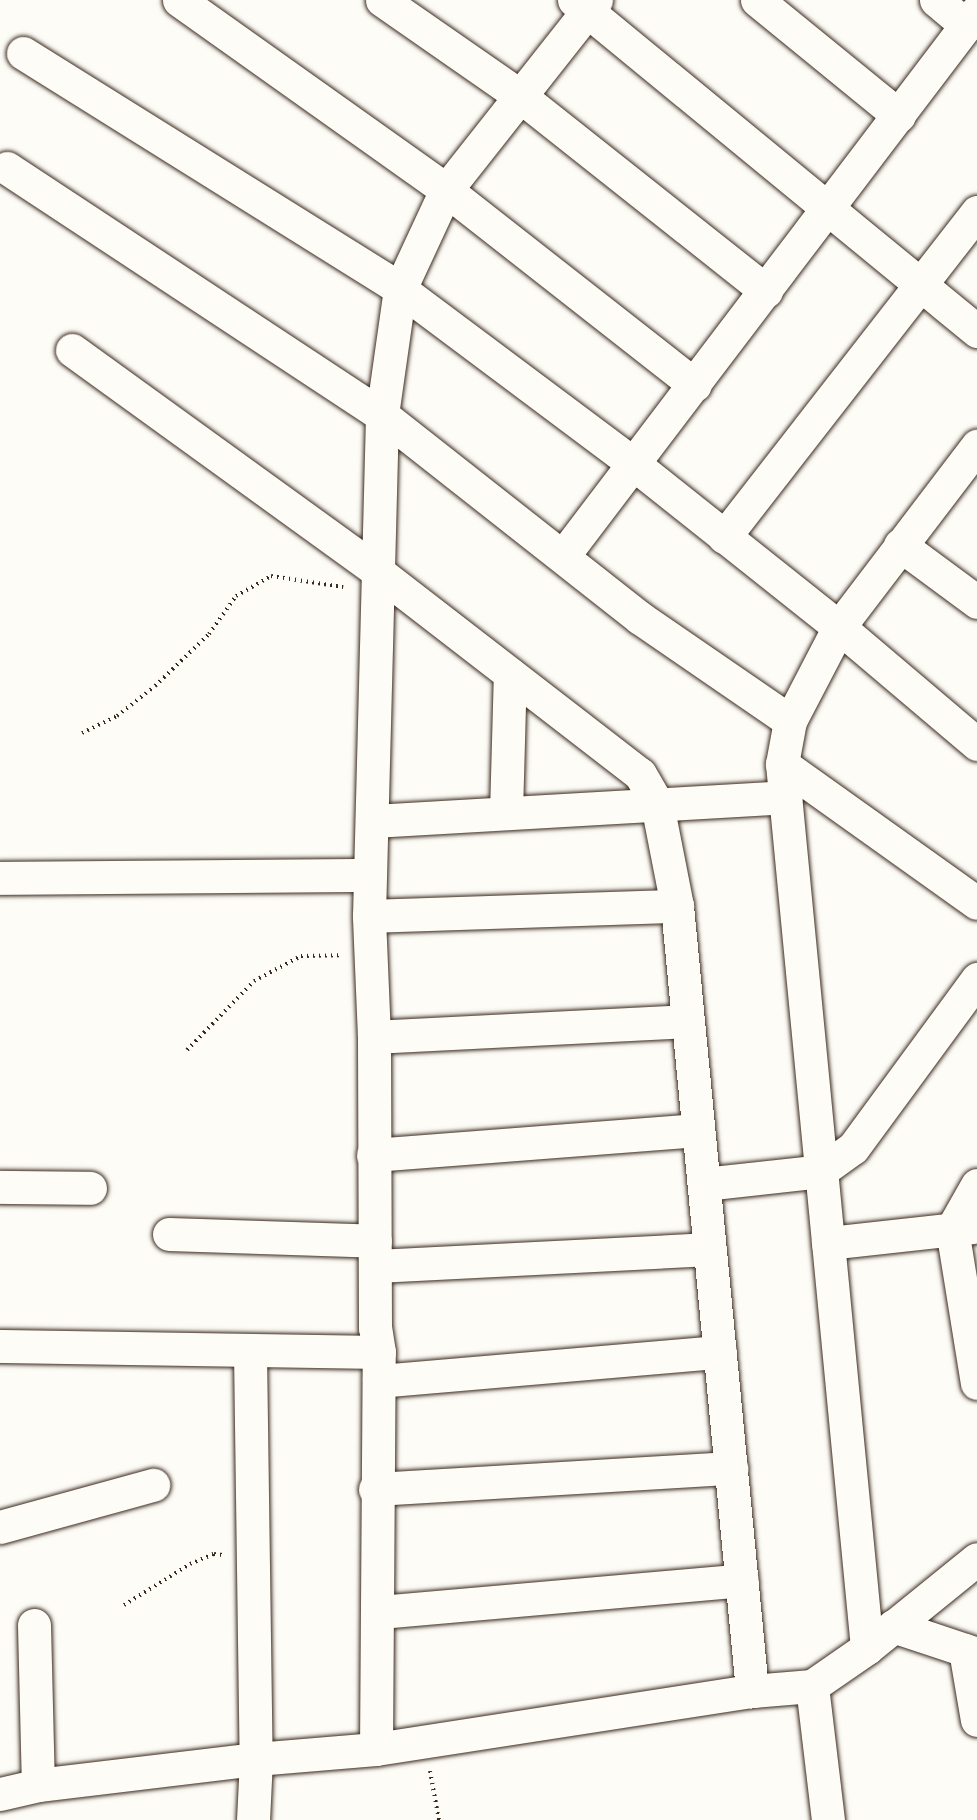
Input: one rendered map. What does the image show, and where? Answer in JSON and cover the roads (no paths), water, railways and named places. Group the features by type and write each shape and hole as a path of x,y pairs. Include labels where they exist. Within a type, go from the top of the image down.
{"street":[{"path":"179,0 446,190 695,385"},
{"path":"381,0 520,96 766,291"},
{"path":"757,0 899,116"},
{"path":"564,556 972,18 936,0"},
{"path":"376,1749 379,1612 375,1489 379,1366 375,1328 374,1037 369,916 382,415 400,289 446,190 520,96 586,3 977,331"},
{"path":"23,53 400,289 635,465 839,627 977,744"},
{"path":"7,168 382,415 640,618 789,721"},
{"path":"724,537 977,212"},
{"path":"72,350 377,585 510,674 640,774 657,804 677,906 752,1691"},
{"path":"867,1648 782,764 789,721 839,627 900,545 975,452"},
{"path":"900,545 977,602"},
{"path":"506,813 510,674"},
{"path":"782,764 977,903"},
{"path":"372,821 785,797"},
{"path":"0,878 370,875"},
{"path":"369,916 677,906"},
{"path":"704,1184 821,1171 853,1148 977,979"},
{"path":"374,1037 688,1021"},
{"path":"373,1155 698,1130"},
{"path":"977,1185 964,1228 977,1383"},
{"path":"0,1187 90,1188"},
{"path":"828,1243 964,1228"},
{"path":"170,1234 376,1254 710,1249"},
{"path":"0,1346 250,1352 379,1366 720,1352"},
{"path":"250,1352 256,1759 253,1820"},
{"path":"375,1489 731,1468"},
{"path":"0,1527 153,1485"},
{"path":"4,1803 38,1785 256,1759 376,1749 752,1691 812,1686 867,1648 977,1559"},
{"path":"379,1612 742,1580"},
{"path":"34,1625 38,1785"},
{"path":"893,1626 971,1652 977,1720"},
{"path":"812,1686 828,1820"}]}
